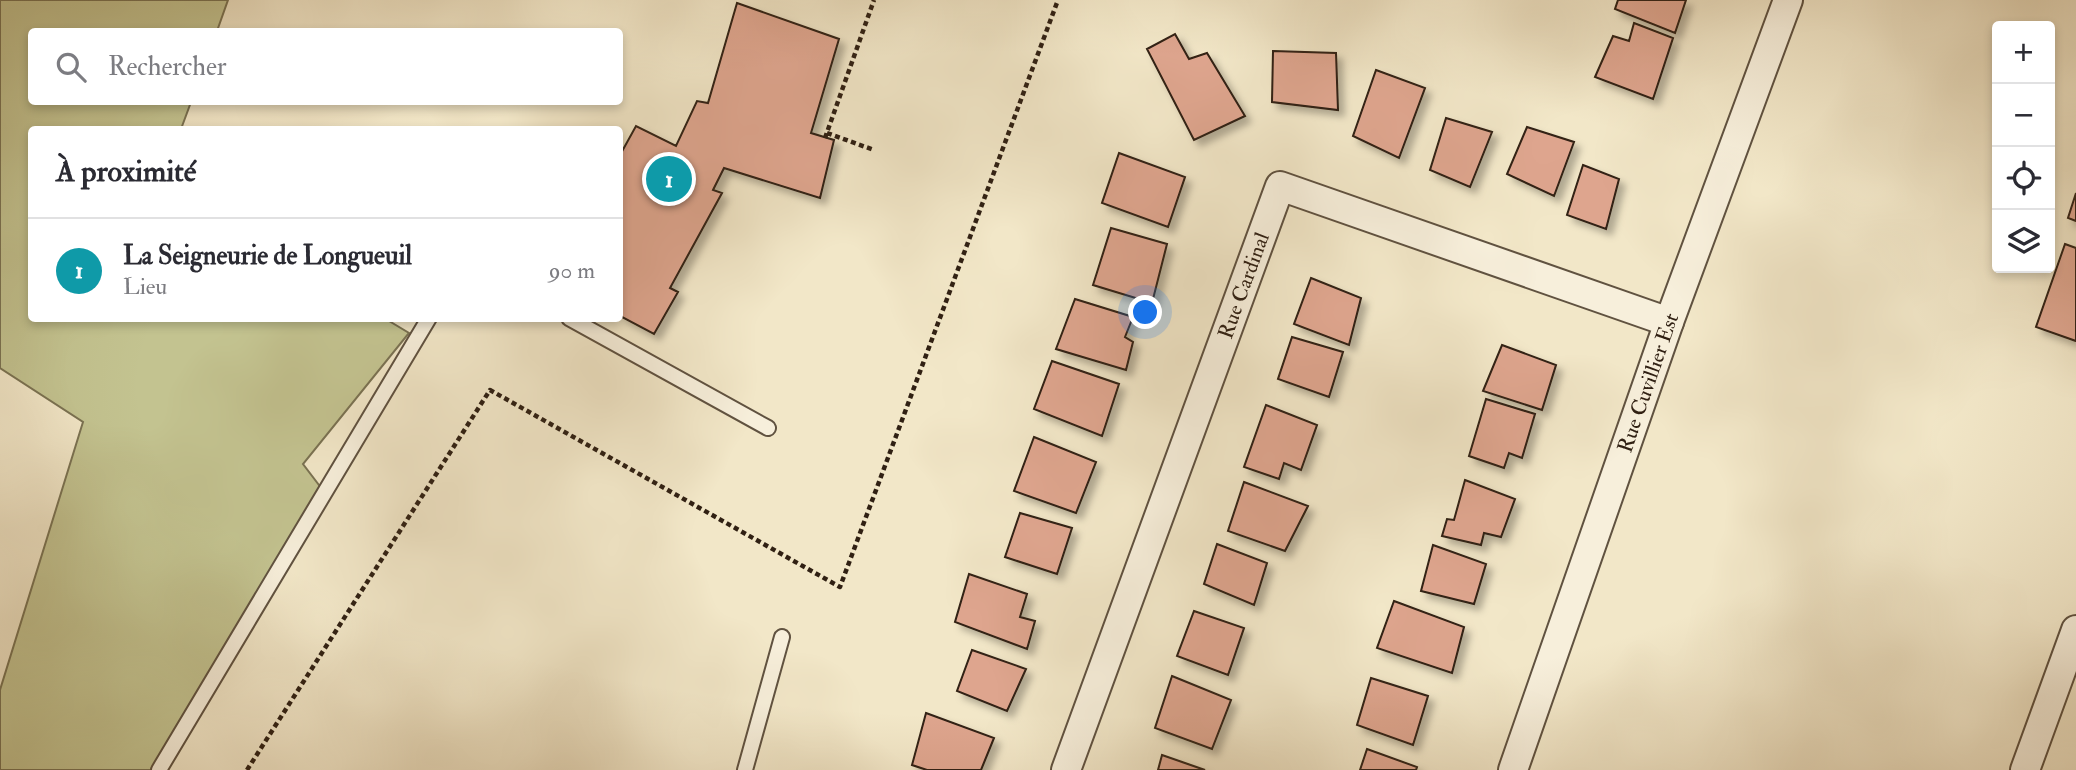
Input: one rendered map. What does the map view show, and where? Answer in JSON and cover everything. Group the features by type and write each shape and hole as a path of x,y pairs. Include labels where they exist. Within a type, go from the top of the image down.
{"street":[{"name":"Rue Cuvillier Est","path":"1513,770 1669,322 1788,0"},
{"name":"Rue Cardinal","path":"1066,770 1280,186 1669,322"},
{"path":"2025,770 2076,630"}],"lane":[{"path":"159,770 427,322"},
{"path":"576,322 768,428"},
{"path":"745,770 782,638"}],"path":[{"path":"874,0 826,135 874,150"},
{"path":"247,770 490,390 839,587 1058,0"}],"green space":[{"path":"0,0 228,0 218,28 28,28 28,105 190,105 182,126 28,126 28,322 391,322 409,333 303,464 325,493 159,770 0,770 0,690 83,422 0,368"}],"building":[{"path":"1618,0 1686,0 1675,33 1615,9"},
{"path":"737,3 839,39 811,133 834,140 820,198 724,168 713,190 722,193 670,288 678,292 654,334 623,318 623,150 636,126 676,146 697,101 708,103"},
{"path":"1634,23 1673,38 1653,99 1595,77 1613,36 1629,41"},
{"path":"1175,34 1189,59 1207,53 1245,116 1194,140 1147,49"},
{"path":"1273,51 1336,53 1338,110 1272,102"},
{"path":"1376,70 1425,88 1399,158 1353,136"},
{"path":"1446,118 1492,132 1470,187 1430,170"},
{"path":"1527,127 1574,142 1554,196 1507,174"},
{"path":"1119,153 1185,177 1168,227 1102,203"},
{"path":"1583,165 1619,179 1606,229 1567,215"},
{"path":"2076,193 2076,221 2068,218"},
{"path":"1111,228 1167,244 1152,303 1093,285"},
{"path":"2065,244 2076,248 2076,341 2036,327"},
{"path":"1311,278 1361,298 1349,345 1294,324"},
{"path":"1075,299 1133,317 1125,337 1133,342 1126,370 1056,349"},
{"path":"1292,337 1343,352 1329,397 1278,379"},
{"path":"1502,345 1556,365 1542,410 1483,391"},
{"path":"1052,361 1119,384 1102,436 1034,409"},
{"path":"1486,399 1535,414 1522,458 1509,453 1504,468 1469,456"},
{"path":"1266,405 1317,425 1301,470 1284,463 1279,479 1244,467"},
{"path":"1034,437 1096,462 1076,513 1014,491"},
{"path":"1465,480 1515,499 1501,537 1484,533 1481,545 1442,536 1447,519 1454,520"},
{"path":"1244,482 1308,506 1285,551 1228,531"},
{"path":"1020,513 1072,528 1057,574 1005,557"},
{"path":"1217,544 1267,563 1254,605 1204,584"},
{"path":"1433,545 1486,564 1474,604 1421,591"},
{"path":"969,574 1027,594 1020,617 1035,621 1027,649 955,622"},
{"path":"1394,601 1464,627 1452,673 1377,648"},
{"path":"1194,611 1244,628 1228,675 1177,656"},
{"path":"972,650 1026,669 1007,711 957,691"},
{"path":"1172,676 1231,700 1212,749 1155,728"},
{"path":"1371,678 1428,696 1413,745 1357,725"},
{"path":"926,713 994,738 981,770 927,770 912,765"},
{"path":"1367,749 1417,767 1416,770 1360,770"},
{"path":"1162,755 1205,770 1158,770"}],"place":[{"name":"La Seigneurie de Longueuil","path":"669,179"}]}
